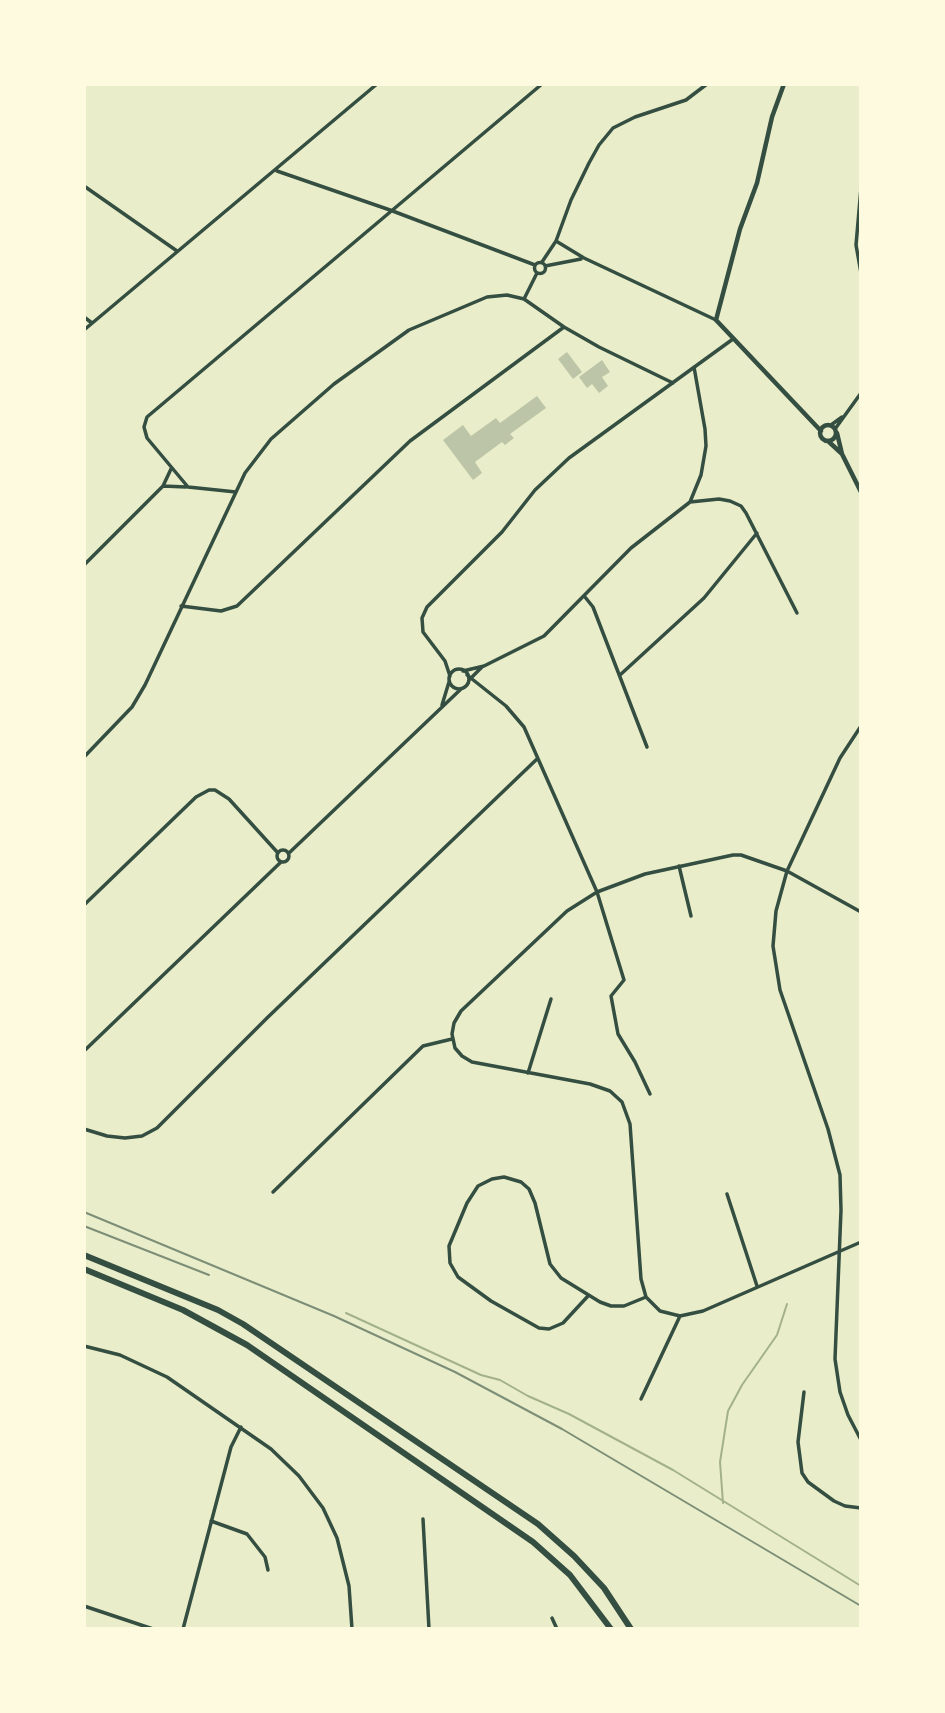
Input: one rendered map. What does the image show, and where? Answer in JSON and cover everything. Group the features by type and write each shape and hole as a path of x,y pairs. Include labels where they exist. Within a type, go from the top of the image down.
{"highway":[{"path":"84,1255 218,1310 243,1324 504,1500 538,1524 574,1556 604,1588 632,1629"},
{"path":"84,1269 183,1310 247,1345 533,1542 570,1575 611,1629"}],"street":[{"path":"84,330 377,84"},
{"path":"188,487 147,438 144,427 147,417 542,84"},
{"path":"537,273 544,272 544,264 556,241 571,200 599,145 613,128 635,117 686,100 707,84"},
{"path":"716,320 740,229 757,183 772,117 784,84"},
{"path":"276,171 390,210 535,265 584,258"},
{"path":"84,186 177,251"},
{"path":"861,188 856,246 861,273"},
{"path":"556,241 584,258 716,320 811,419 821,431 823,439 828,440 842,454"},
{"path":"523,299 537,273 535,265"},
{"path":"84,757 132,707 250,464 271,439 334,384 409,330 486,297 507,295 523,299 564,327 631,364 673,383"},
{"path":"84,317 92,323"},
{"path":"181,606 221,611 231,609 242,602 403,446 564,327"},
{"path":"442,706 450,676 445,661 423,632 423,613 502,532 534,490 569,458 733,339"},
{"path":"691,502 701,475 706,446 694,367"},
{"path":"828,440 833,439 833,428 861,393"},
{"path":"811,419 833,428 842,454 861,492"},
{"path":"821,431 823,426 833,428"},
{"path":"84,565 163,486 171,469"},
{"path":"163,486 236,492"},
{"path":"84,1051 281,862 289,860 289,853 469,679 484,666 544,636 631,548 691,502 719,499 736,503 746,513 797,613"},
{"path":"620,675 704,598 757,533"},
{"path":"585,597 593,607 647,747"},
{"path":"445,661 484,687 518,718 597,892 624,980 611,996 618,1034 650,1094"},
{"path":"450,676 454,671 484,666"},
{"path":"449,682 453,687 461,689"},
{"path":"861,726 840,758 788,871 776,911 775,962 780,990 838,1164 841,1189 835,1332 836,1375 848,1415 861,1440"},
{"path":"84,1129 107,1136 134,1138 157,1128 267,1018 537,759"},
{"path":"84,905 196,797 209,790 215,790 229,799 278,853 281,862"},
{"path":"278,853 284,850 289,853"},
{"path":"861,912 788,871 741,855 635,877 597,892 568,911 461,1011 452,1028 455,1048 467,1060 481,1065 602,1087 622,1102 630,1124 640,1279 646,1297 660,1311 680,1316 703,1311 861,1242"},
{"path":"679,866 691,916"},
{"path":"528,1073 551,999"},
{"path":"273,1192 423,1046 452,1039"},
{"path":"861,1072 861,1078"},
{"path":"588,1296 564,1323 554,1328 539,1328 491,1301 458,1277 450,1263 449,1246 467,1203 478,1186 504,1177 521,1182 529,1189 551,1268 588,1296 606,1305 618,1307 646,1297"},
{"path":"727,1194 757,1286"},
{"path":"640,1399 680,1316"},
{"path":"84,1346 120,1355 155,1371 241,1427 293,1469 312,1491 331,1522 347,1570 352,1629"},
{"path":"804,1392 798,1442 802,1473 808,1482 834,1501 861,1508"},
{"path":"183,1629 231,1447 241,1427"},
{"path":"423,1519 429,1629"},
{"path":"211,1521 247,1534 265,1557 268,1570"},
{"path":"84,1606 153,1629"},
{"path":"552,1618 557,1629"}],"building":[{"path":"567,352 582,372 573,379 558,359"},
{"path":"602,360 610,372 602,377 608,386 599,393 592,384 587,388 579,377"},
{"path":"537,396 546,408 510,434 514,438 505,445 502,442 475,462 482,473 473,480 443,440 463,425 471,436 496,418 500,423"}],"waterway":[{"path":"723,1503 720,1462 728,1411 742,1385 777,1335 787,1304"},
{"path":"346,1313 481,1375 500,1380 569,1414 673,1470 861,1586"}],"railway":[{"path":"84,1212 334,1316 455,1372 562,1429 861,1606"},
{"path":"84,1226 209,1275"}]}
